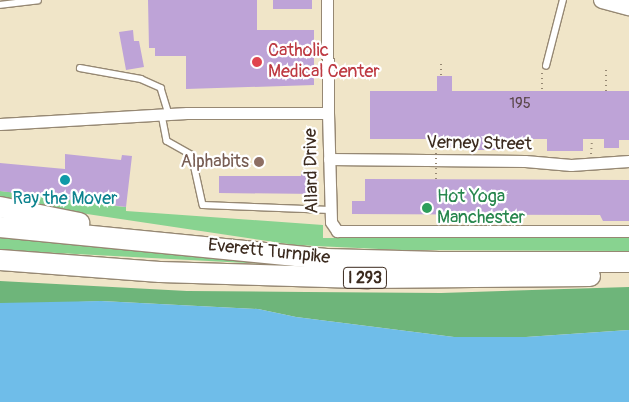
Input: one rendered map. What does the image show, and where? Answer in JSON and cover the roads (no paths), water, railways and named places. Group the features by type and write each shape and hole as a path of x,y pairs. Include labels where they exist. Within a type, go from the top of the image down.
{"highway":[{"path":"0,208 194,245"},
{"name":"Everett Turnpike","path":"0,227 336,259 440,262 629,262"},
{"name":"Everett Turnpike","path":"0,260 102,270 368,278 629,276"},
{"path":"0,271 102,270"}],"main road":[{"path":"602,0 629,7"}],"street":[{"path":"327,0 328,113"},
{"name":"Allard Drive","path":"0,124 165,115 328,113 330,210 332,226 337,230 629,231"},
{"name":"Verney Street","path":"329,159 591,164 629,160"}],"lane":[{"path":"0,5 38,0"},
{"path":"544,66 563,0"},
{"path":"80,68 141,79 161,88 167,141 192,155 203,205 330,210"}],"water":[{"path":"101,301 258,309 296,317 454,337 526,337 629,330 629,402 0,402 0,303"}],"place":[{"name":"Catholic Medical Center","path":"257,62"},
{"name":"Alphabits","path":"259,162"},
{"name":"Ray the Mover","path":"65,180"},
{"name":"Hot Yoga Manchester","path":"427,208"}]}
